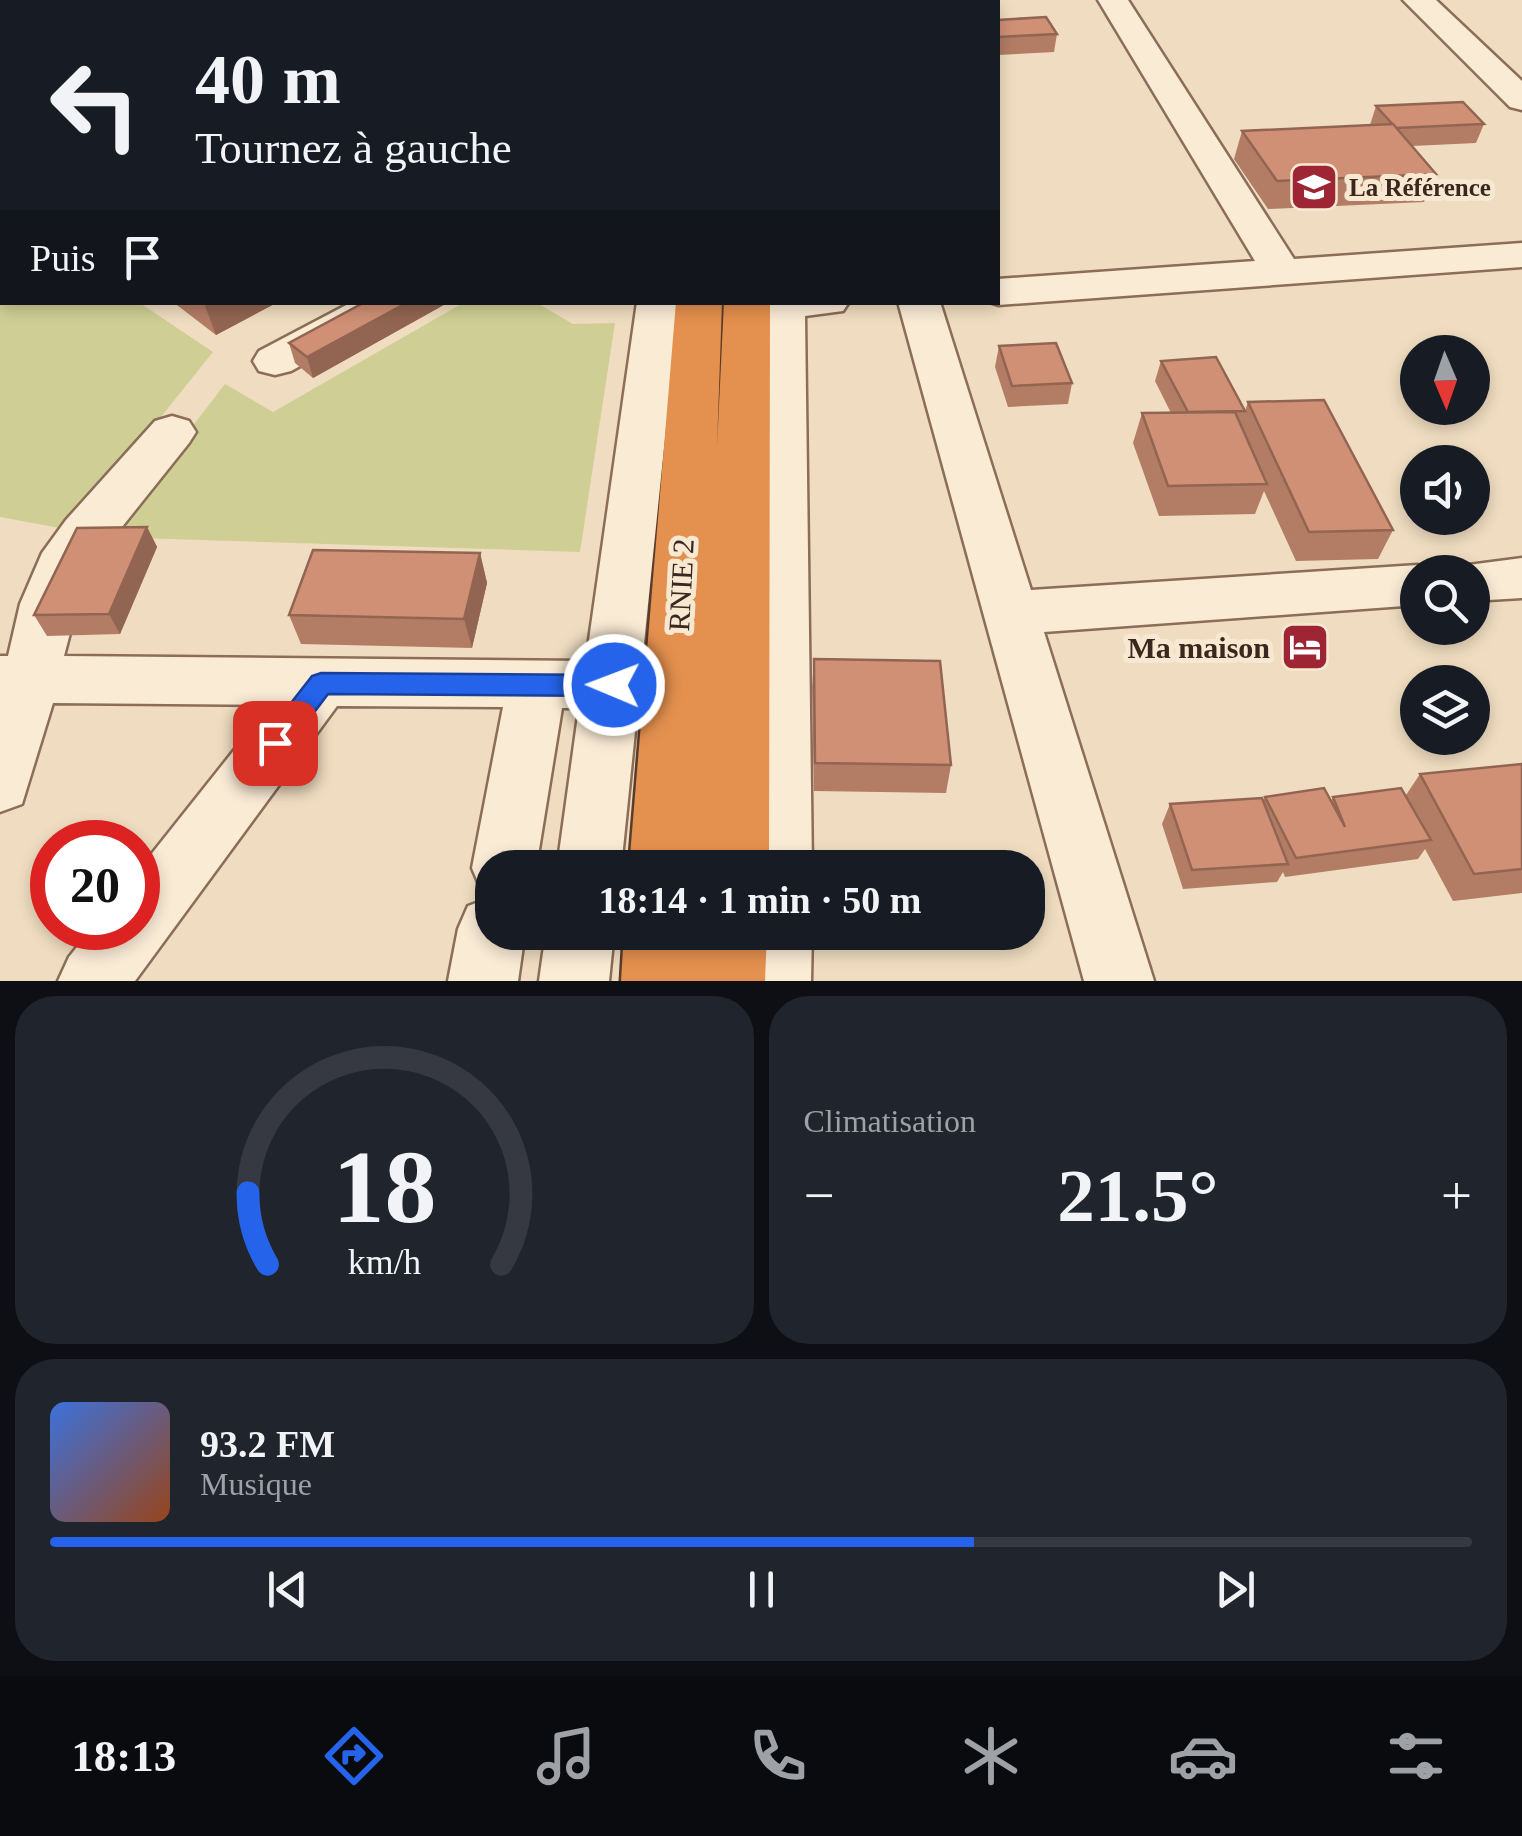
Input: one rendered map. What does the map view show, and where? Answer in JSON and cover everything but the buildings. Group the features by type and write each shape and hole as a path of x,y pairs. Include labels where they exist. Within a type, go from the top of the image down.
{"highway":[{"name":"RNIE 2","path":"668,850 764,305"},
{"name":"RNIE 2","path":"734,850 764,305"},
{"path":"659,981 661,950"},
{"path":"728,981 729,950"}],"street":[{"path":"1113,0 1281,271"},
{"path":"1418,0 1522,100"},
{"path":"1000,292 1522,256"},
{"path":"275,361 379,305"},
{"path":"591,850 658,305"},
{"path":"764,305 779,850"},
{"path":"920,305 1118,981"},
{"path":"0,785 16,679 60,567 84,533 172,432"},
{"path":"1490,581 1522,578"},
{"path":"1010,613 1400,586"},
{"path":"16,679 614,685"},
{"path":"160,894 321,683"},
{"path":"507,850 537,683"},
{"path":"93,981 117,950"},
{"path":"483,981 488,950"},
{"path":"574,981 578,950"},
{"path":"776,981 777,950"}],"green space":[{"path":"0,305 143,305 213,352 70,530 0,517"},
{"path":"460,305 540,305 573,324 615,323 580,552 107,537 225,384 273,412"}],"place":[{"name":"La Référence","path":"1314,187"},
{"name":"Ma maison","path":"1305,647"}],"route":[{"path":"275,743 321,683 614,685"}]}
